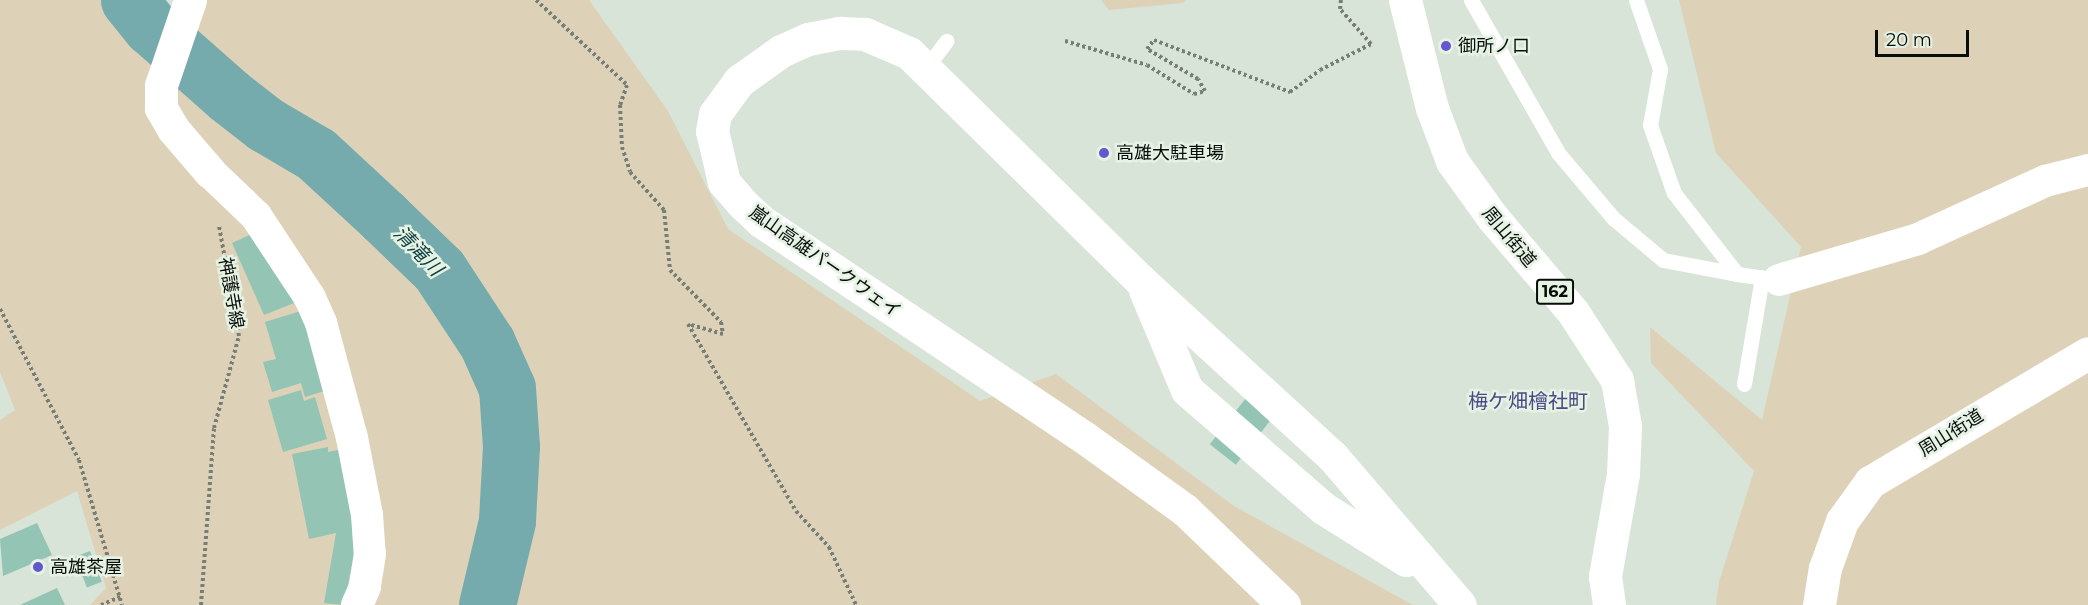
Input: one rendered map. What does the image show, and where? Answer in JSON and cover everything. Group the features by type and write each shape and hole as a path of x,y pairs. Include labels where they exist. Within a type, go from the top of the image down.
{"main road":[{"name":"周山街道","path":"1405,0 1432,108 1452,161 1492,218 1573,312 1617,380 1625,426 1623,474 1605,576 1609,605"},
{"path":"190,4 161,85 161,108 169,124 210,172"},
{"name":"嵐山高雄パークウェイ","path":"1284,605 1185,510 1085,438 761,221 724,182 712,147 716,114 739,81 781,51 808,39 840,33 865,34 909,53 1141,281 1333,457 1431,575 1460,605"},
{"name":"嵐山高雄パークウェイ","path":"1141,281 1187,390 1323,508 1431,575"},
{"name":"周山街道","path":"1819,605 1825,568 1842,521 1870,482 2088,353"}],"street":[{"path":"1771,279 1918,238 2045,181 2088,170"},
{"path":"210,172 256,216 310,298 321,323 352,438 367,515 370,554 365,587 357,605"}],"lane":[{"path":"1471,0 1559,154 1613,218 1662,260 1771,279 1744,384"},
{"path":"1636,0 1660,69 1650,125 1674,193 1737,274"},
{"path":"926,68 946,42"}],"path":[{"path":"536,0 627,85 620,105 622,147 630,172 664,210 670,270 721,322 723,334 688,324 796,511 829,547 856,605"},
{"path":"1065,41 1147,65 1194,93 1204,91 1198,80 1147,50 1154,40 1290,92 1320,70 1371,44 1341,9 1341,0"},
{"name":"神護寺線","path":"201,605 214,428 239,336 210,172"},
{"path":"0,309 79,460 122,605"},
{"path":"101,605 120,597"}],"shaded area":[{"path":"0,0 116,0 153,42 186,0 589,0 668,111 728,229 980,401 1056,374 1234,506 1413,605 90,605 106,588 77,491 0,530 0,420 15,410 0,372"},
{"path":"1101,0 1186,0 1183,3 1109,10"},
{"path":"1679,0 2088,0 2088,605 1716,605 1719,582 1754,471 1651,363 1650,327 1762,420 1801,247 1716,153"}],"building":[{"path":"256,232 299,301 264,315 232,243"},
{"path":"304,310 328,390 305,397 301,383 272,392 263,362 276,359 265,322"},
{"path":"1264,375 1290,395 1236,465 1210,444"},
{"path":"301,390 304,401 315,397 327,439 283,452 268,400"},
{"path":"328,447 328,452 343,449 359,529 344,605 324,603 336,533 309,539 292,454"},
{"path":"37,523 52,555 3,576 0,539"},
{"path":"90,551 102,582 87,588 75,557"},
{"path":"57,588 65,605 20,605"}],"waterway":[{"name":"清滝川","path":"129,0 151,27 229,96 265,124 316,154 384,217 439,270 487,343 507,388 511,446 507,521 487,605"}],"place":[{"name":"御所ノ口","path":"1446,46"},
{"name":"高雄大駐車場","path":"1104,153"},
{"name":"高雄茶屋","path":"38,567"}],"district":[{"name":"梅ケ畑檜社町","path":"1528,401"}]}
